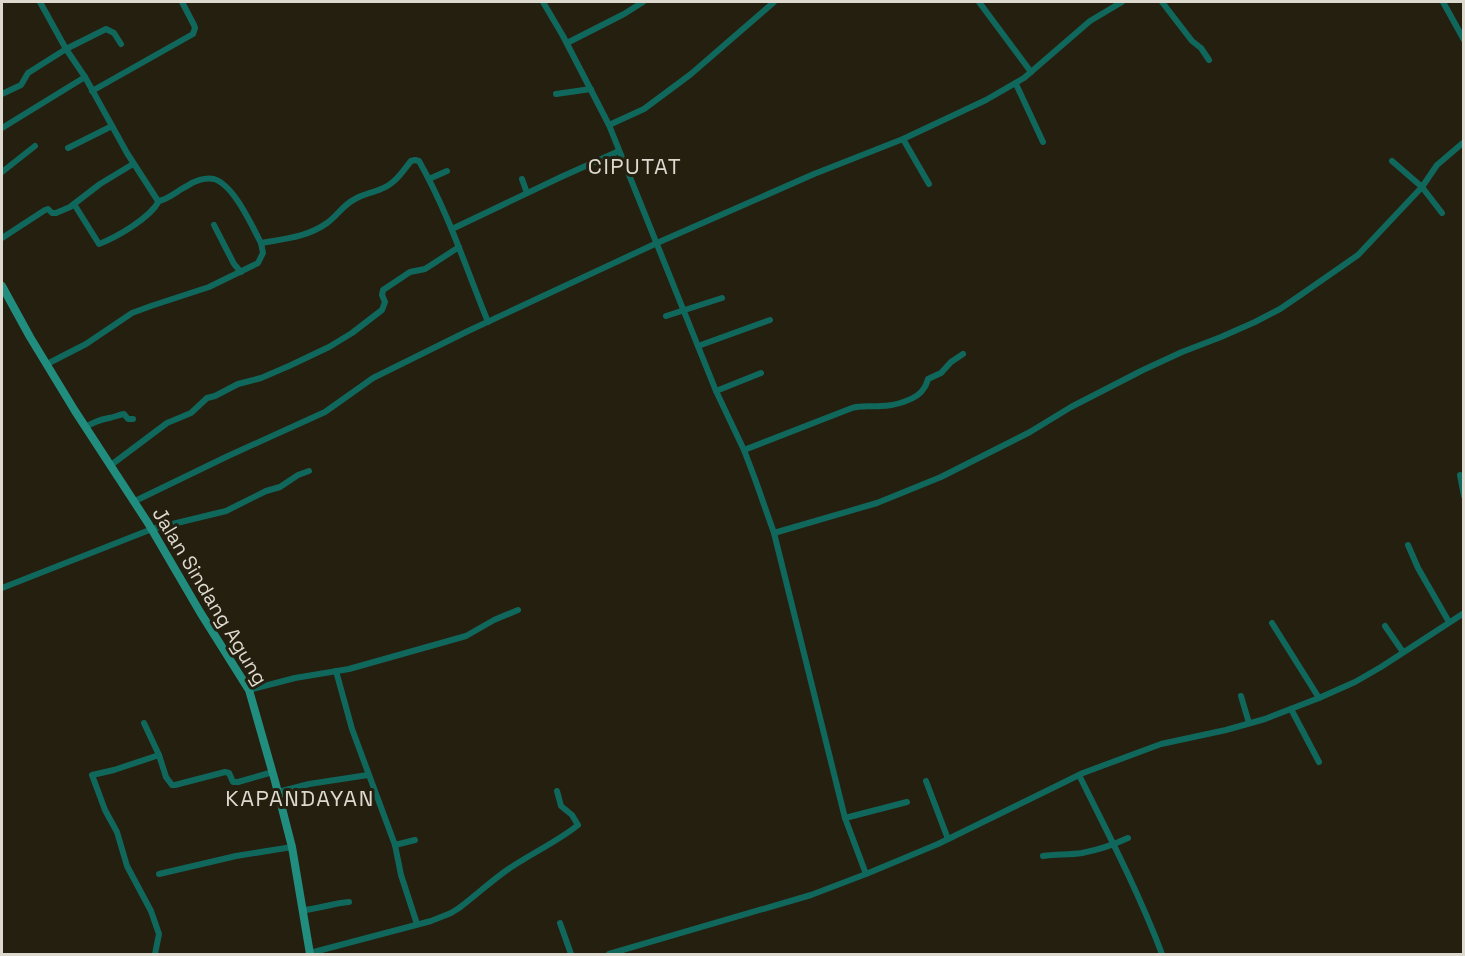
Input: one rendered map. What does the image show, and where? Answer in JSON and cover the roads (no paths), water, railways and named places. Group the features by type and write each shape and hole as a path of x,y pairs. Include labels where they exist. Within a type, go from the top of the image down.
{"main road":[{"name":"Jalan Sindang Agung","path":"2,286 46,364 135,501 249,690 292,847 310,954"}],"street":[{"path":"40,2 134,164 159,201"},
{"path":"92,91 193,34 194,25 182,2"},
{"path":"543,2 559,28 609,125 716,391 744,450 774,533 845,818 866,874"},
{"path":"567,43 643,2"},
{"path":"609,125 644,109 691,74 774,2"},
{"path":"979,2 1030,72"},
{"path":"135,501 325,412 373,378 488,322 657,243 814,174 903,140 986,100 1016,84 1090,21 1122,2"},
{"path":"1162,2 1209,60"},
{"path":"1443,2 1464,40"},
{"path":"2,94 21,85 28,73 66,48 106,29 114,33 121,44"},
{"path":"2,128 85,77"},
{"path":"1016,84 1043,142"},
{"path":"556,94 591,89"},
{"path":"68,148 112,126"},
{"path":"903,140 929,184"},
{"path":"774,533 877,503 941,477 1030,432 1071,407 1143,370 1263,317 1302,294 1358,255 1422,187 1437,165 1464,142"},
{"path":"2,172 35,146"},
{"path":"452,230 619,151"},
{"path":"261,243 314,231 329,222 346,204 356,198 384,189 396,180 411,161 419,161 452,230 488,322"},
{"path":"1392,161 1422,187 1442,213"},
{"path":"2,238 45,210 49,209 52,213 56,213 74,204 100,184 134,164"},
{"path":"429,178 447,171"},
{"path":"46,364 79,348 141,309 209,287 241,272 259,261 264,251 235,199 222,183 215,180 209,179 193,183 159,201 155,208 142,219 99,244 74,204"},
{"path":"522,179 527,193"},
{"path":"214,225 234,264 241,272"},
{"path":"111,465 167,423 190,413 207,398 289,366 341,340 382,310 385,302 382,295 383,290 410,272 425,268 459,247"},
{"path":"666,316 722,298"},
{"path":"698,346 770,320"},
{"path":"744,450 857,406 891,406 912,398 924,389 928,379 941,373 963,354"},
{"path":"716,391 761,373"},
{"path":"86,427 101,419 117,415 124,414 128,419 133,419"},
{"path":"2,588 152,529 226,511 266,490 280,488 298,475 309,471"},
{"path":"1460,475 1464,496"},
{"path":"1408,545 1418,568 1449,622"},
{"path":"249,690 295,678 360,666 466,636 518,610"},
{"path":"609,954 811,895 948,839 1079,775 1161,744 1226,730 1319,698 1355,682 1464,613"},
{"path":"1272,623 1319,698"},
{"path":"1385,626 1403,652"},
{"path":"336,671 352,729 395,845 401,875 417,924"},
{"path":"1241,696 1250,723"},
{"path":"1291,709 1319,762"},
{"path":"144,723 159,755 166,777 172,784 225,772 229,773 233,782 238,782 273,771"},
{"path":"155,954 159,934 127,866 117,832 107,815 92,776 159,755"},
{"path":"278,792 309,784 368,775"},
{"path":"1079,775 1114,844 1161,954"},
{"path":"927,781 948,839"},
{"path":"310,954 451,914 505,872 578,825 572,815 561,806 557,791"},
{"path":"845,818 907,802"},
{"path":"1043,856 1081,853 1128,838"},
{"path":"395,845 415,840"},
{"path":"159,874 236,856 292,847"},
{"path":"303,910 349,902"},
{"path":"560,923 571,954"}],"district":[{"name":"CIPUTAT","path":"635,166"},
{"name":"KAPANDAYAN","path":"300,798"}]}
